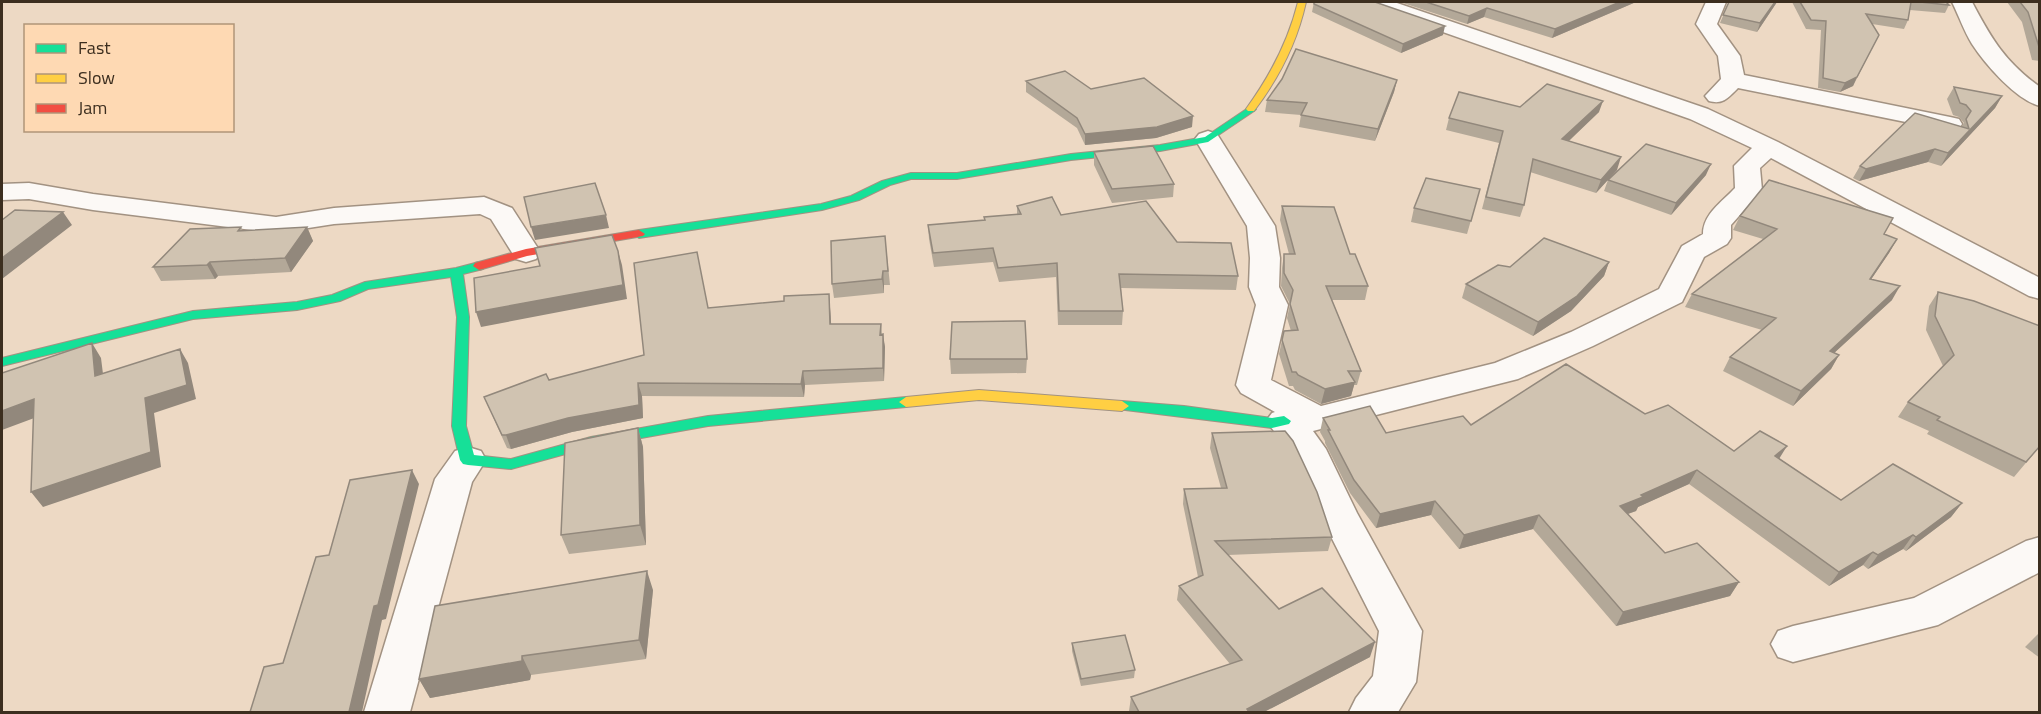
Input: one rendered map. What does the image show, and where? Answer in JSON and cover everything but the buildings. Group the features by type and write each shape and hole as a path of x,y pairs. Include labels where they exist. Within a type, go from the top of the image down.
{"street":[{"path":"2,362 194,315 297,306 336,298 365,286 457,272 526,253 724,220 822,207 855,198 886,183 911,176 957,176 1071,157 1160,148 1208,139 1247,114 1266,90 1298,24 1302,2"},
{"path":"1376,2 1699,114 1769,147 2040,290"},
{"path":"1716,2 1706,24 1729,56 1733,80"},
{"path":"1962,2 1982,42 2016,81 2040,99"},
{"path":"1699,114 1733,80"},
{"path":"1733,80 1812,94 1872,110 1950,124"},
{"path":"1208,139 1262,226 1265,258 1264,287 1272,305 1253,385 1300,420 1308,449 1338,513 1401,631 1394,682 1372,712"},
{"path":"468,460 511,464 591,442 708,421 979,395 1184,411 1272,423 1300,420 1506,371 1582,339 1671,296 1692,252 1717,238 1717,223 1749,190 1747,166 1769,147"},
{"path":"2,192 29,191 115,205 276,225 334,216 484,205 502,214 526,253"},
{"path":"457,272 463,328 463,360 459,379 459,426 468,460"},
{"path":"387,712 454,479 468,460"},
{"path":"1793,644 1923,613 2040,552"}],"traffic: fast":[{"path":"639,234 822,207 855,198 886,183 911,176 957,176 1071,157 1160,148 1208,139 1251,109"},
{"path":"2,362 193,315 297,306 336,298 365,286 457,272 479,266"},
{"path":"457,272 463,317 459,426 468,460 511,464 591,442 708,421 906,402"},
{"path":"1122,406 1184,411 1272,423 1284,421"}],"traffic: slow":[{"path":"1251,109 1283,58 1302,2"},
{"path":"906,402 979,395 1122,406"}],"traffic: jam":[{"path":"479,266 526,253 639,234"}]}
